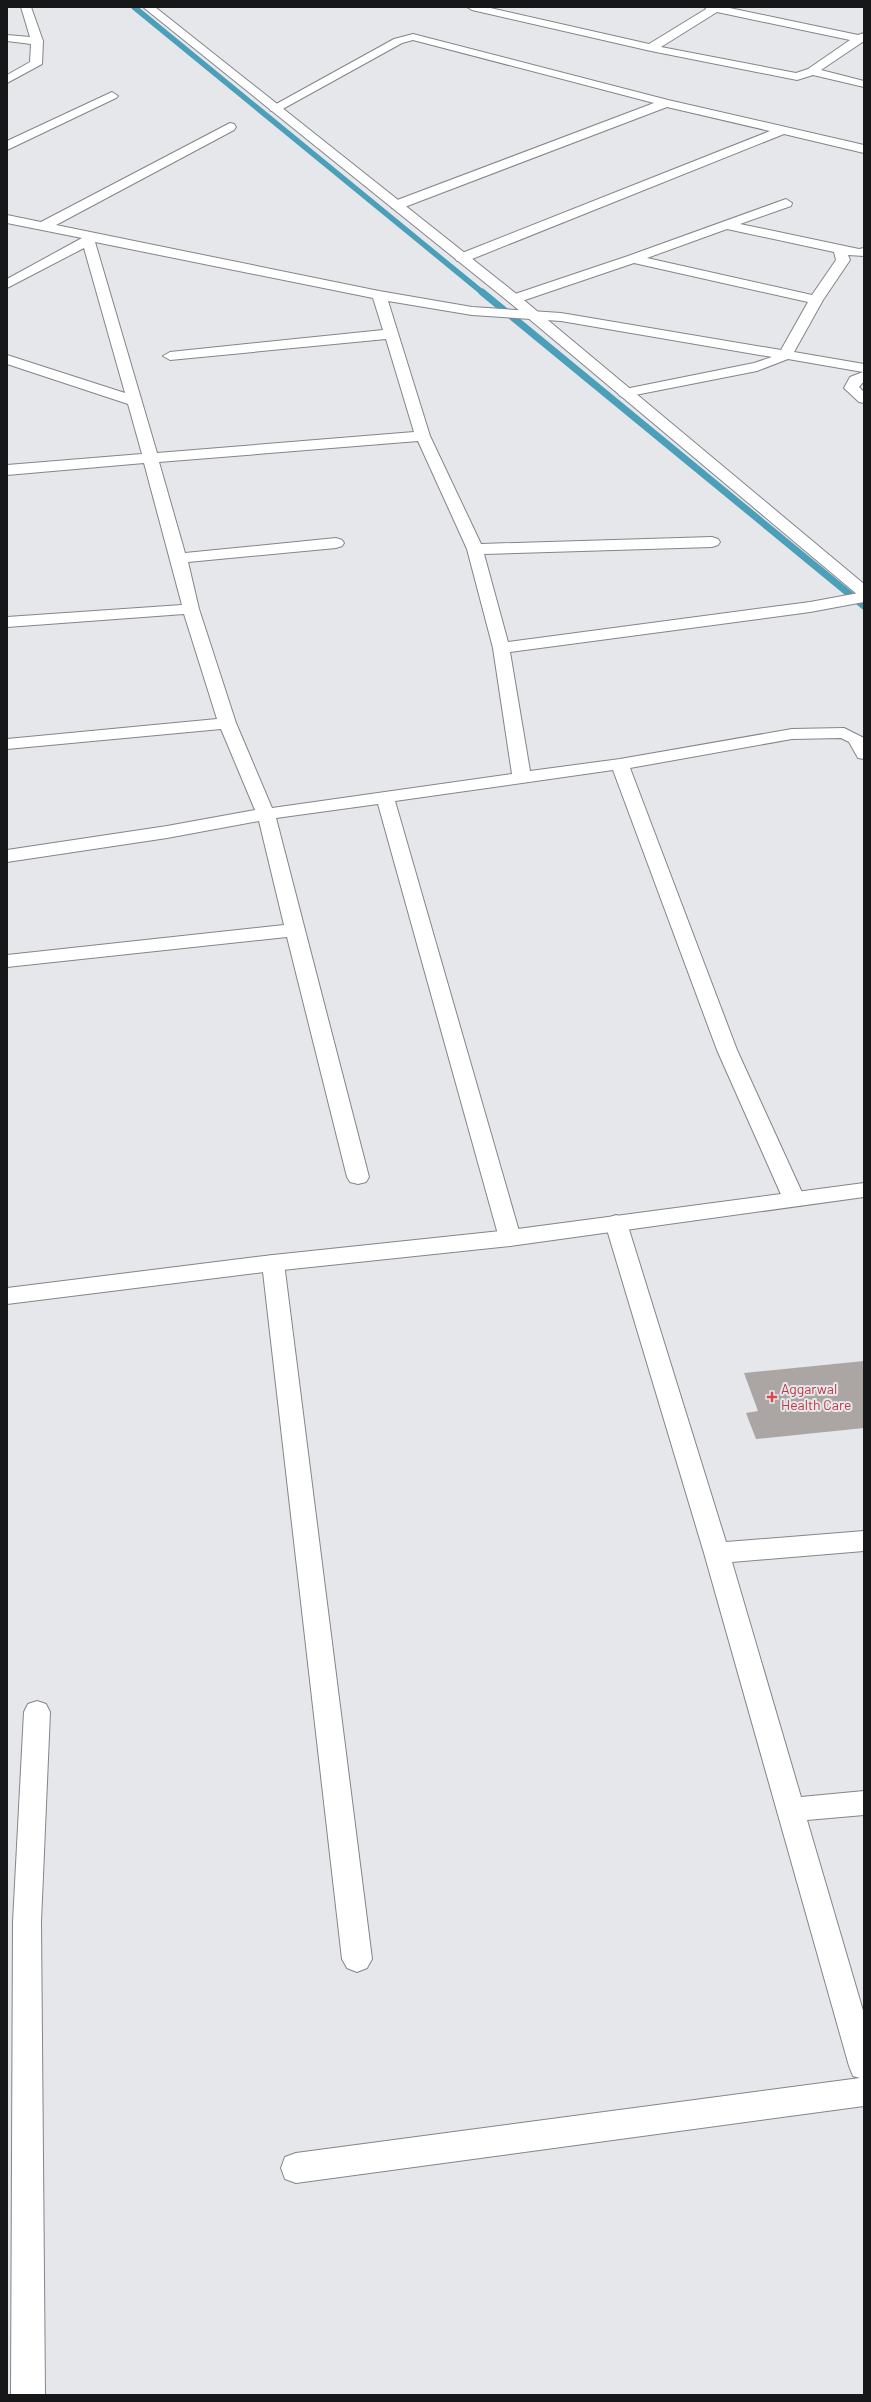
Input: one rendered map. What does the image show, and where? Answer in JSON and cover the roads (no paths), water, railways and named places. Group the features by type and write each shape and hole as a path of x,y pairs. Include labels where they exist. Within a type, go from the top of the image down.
{"street":[{"path":"7,80 36,64 37,41 26,7"},
{"path":"148,7 514,299 862,596"},
{"path":"472,7 651,48 785,76 802,76 812,71 862,37"},
{"path":"651,48 713,8 862,37"},
{"path":"275,108 398,41 413,37 666,103 864,149"},
{"path":"7,38 37,41"},
{"path":"812,71 864,84"},
{"path":"7,146 112,96"},
{"path":"397,205 666,103"},
{"path":"44,226 230,127"},
{"path":"462,258 783,130"},
{"path":"514,299 633,260 786,203"},
{"path":"7,220 44,226 91,239 379,295 472,311 561,317 864,368"},
{"path":"725,225 840,249 864,252"},
{"path":"7,284 91,239"},
{"path":"91,239 134,401 179,558 191,609 227,723 266,814 358,1177"},
{"path":"625,393 757,367 775,361 785,354 816,300 843,260 840,249"},
{"path":"633,260 816,300"},
{"path":"379,295 423,436 475,549 501,648 522,778"},
{"path":"170,356 390,334"},
{"path":"7,359 134,401"},
{"path":"864,376 855,380 851,388 864,399"},
{"path":"7,470 423,436"},
{"path":"475,549 712,542"},
{"path":"179,558 336,543"},
{"path":"501,648 810,607 862,596"},
{"path":"7,622 191,609"},
{"path":"7,744 227,723"},
{"path":"7,856 167,832 266,814 620,764 792,734 832,732 858,734 856,739 864,754"},
{"path":"620,764 727,1050 794,1199"},
{"path":"385,798 510,1238"},
{"path":"7,961 295,930"},
{"path":"7,1296 273,1263 510,1238 864,1190"},
{"path":"616,1223 717,1553 864,2066"},
{"path":"273,1263 357,1959"},
{"path":"717,1553 864,1541"},
{"path":"28,2395 27,1922 37,1712"},
{"path":"790,1810 864,1803"},
{"path":"296,2168 864,2092"}],"waterway":[{"path":"134,7 483,293"},
{"path":"482,292 864,606"}],"place":[{"name":"Aggarwal Health Care","path":"772,1397"}]}
